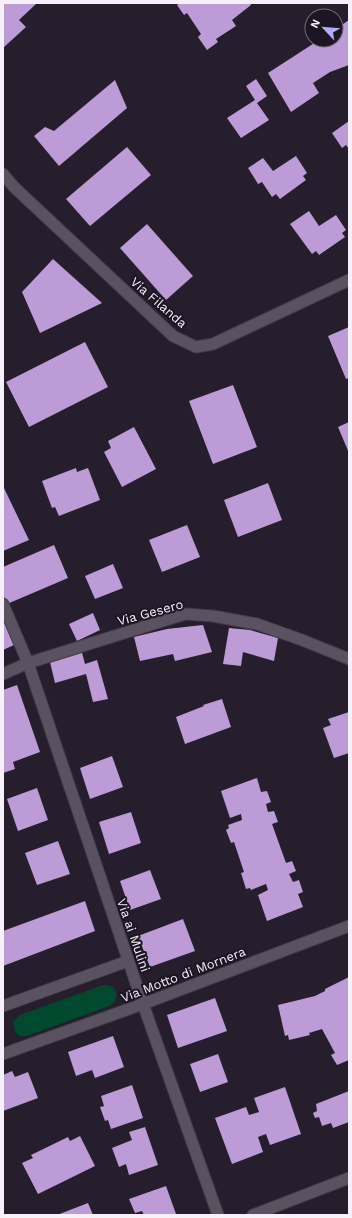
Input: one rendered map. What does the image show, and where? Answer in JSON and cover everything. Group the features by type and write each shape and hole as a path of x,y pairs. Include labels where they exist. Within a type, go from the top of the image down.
{"street":[{"name":"Via Filanda","path":"3,174 14,187 173,336 196,347 213,344 349,280"},
{"path":"3,604 28,663"},
{"name":"Via Gesero","path":"3,674 28,663 185,614 213,616 257,624 349,659"},
{"name":"Via ai Mulini","path":"28,663 128,961 218,1215"},
{"name":"Via Motto di Mornera","path":"3,1054 143,1004 349,926"},
{"path":"3,1006 128,961"},
{"path":"253,1215 349,1178"}],"green space":[{"path":"103,985 112,986 116,992 116,999 109,1006 27,1036 20,1036 15,1032 13,1022 20,1015"}],"building":[{"path":"3,3 37,3 19,20 26,27 3,48"},
{"path":"180,3 250,3 251,5 232,20 236,26 216,39 218,42 207,50 198,37 201,34 187,13 184,15 177,5"},
{"path":"349,20 349,65 330,72 313,83 319,93 291,112 268,73 307,48 344,48 344,23"},
{"path":"256,79 267,96 257,103 269,120 241,138 227,118 255,100 246,86"},
{"path":"115,80 127,108 59,166 34,136 45,127 54,131"},
{"path":"349,121 349,149 346,145 342,148 332,133"},
{"path":"127,147 151,175 90,226 66,199"},
{"path":"296,156 307,173 303,176 306,180 280,199 276,194 272,197 262,182 258,184 248,168 263,158 273,171"},
{"path":"309,211 319,226 336,215 346,230 342,233 345,237 319,255 316,251 312,254 290,224"},
{"path":"147,224 193,276 166,300 120,248"},
{"path":"53,259 102,303 40,333 22,292"},
{"path":"349,327 349,378 346,379 328,336"},
{"path":"85,342 108,387 29,427 6,382"},
{"path":"233,385 257,447 213,464 189,401"},
{"path":"349,422 349,453 338,427"},
{"path":"134,427 156,469 122,487 104,452 111,448 108,441"},
{"path":"76,468 77,472 88,468 100,500 59,516 55,507 52,508 42,481"},
{"path":"268,483 282,520 238,537 224,500"},
{"path":"3,486 29,540 3,551"},
{"path":"187,525 200,557 162,572 149,540"},
{"path":"54,545 68,578 7,604 3,595 3,567"},
{"path":"113,564 123,588 95,599 85,576"},
{"path":"93,613 100,630 77,641 69,624"},
{"path":"3,619 14,645 3,650"},
{"path":"203,625 212,652 175,661 173,654 140,661 134,637 167,629"},
{"path":"229,628 250,630 278,638 274,661 243,652 241,666 223,664"},
{"path":"81,649 85,664 97,660 108,699 93,702 86,674 55,683 49,658"},
{"path":"17,685 40,752 13,762 15,769 3,773 3,690"},
{"path":"222,699 231,727 185,744 176,717 204,706 203,705"},
{"path":"349,712 349,753 334,758 323,728 331,725 328,719"},
{"path":"112,756 123,787 90,799 80,768"},
{"path":"257,778 261,792 267,791 271,802 266,804 268,812 274,811 278,822 272,824 286,863 292,861 296,871 289,874 293,882 299,880 303,892 298,894 303,907 267,921 258,895 268,890 266,884 251,890 250,888 246,889 241,873 244,872 234,842 231,843 226,830 229,828 228,825 242,820 241,814 230,818 221,791"},
{"path":"37,788 48,820 18,831 7,799"},
{"path":"131,812 141,843 109,854 99,822"},
{"path":"58,841 70,874 37,885 25,853"},
{"path":"150,870 161,899 130,910 120,881"},
{"path":"85,901 95,931 3,966 3,931"},
{"path":"183,919 195,951 150,967 138,936"},
{"path":"349,977 349,1060 337,1065 331,1055 335,1053 322,1029 309,1033 310,1035 289,1040 288,1035 285,1036 278,1005 315,996 325,991 325,989"},
{"path":"215,998 227,1031 178,1048 167,1015"},
{"path":"113,1036 124,1067 95,1078 92,1070 76,1076 68,1052"},
{"path":"218,1054 228,1082 200,1092 190,1064"},
{"path":"12,1071 15,1077 28,1072 38,1098 3,1111 3,1075"},
{"path":"132,1085 143,1118 111,1129 108,1120 105,1121 100,1107 104,1106 101,1096"},
{"path":"285,1087 301,1134 270,1145 266,1134 258,1137 263,1152 232,1164 215,1118 246,1107 249,1115 259,1112 254,1098"},
{"path":"349,1091 349,1122 333,1128 331,1123 322,1126 319,1117 315,1118 313,1113 317,1111 316,1104"},
{"path":"145,1127 158,1165 129,1175 126,1164 119,1167 112,1148 132,1140 129,1132"},
{"path":"80,1136 95,1166 38,1194 22,1163 33,1158 31,1155 68,1137 70,1141"},
{"path":"166,1186 176,1214 144,1215 142,1211 135,1213 129,1199"},
{"path":"88,1203 93,1215 57,1215"}]}
